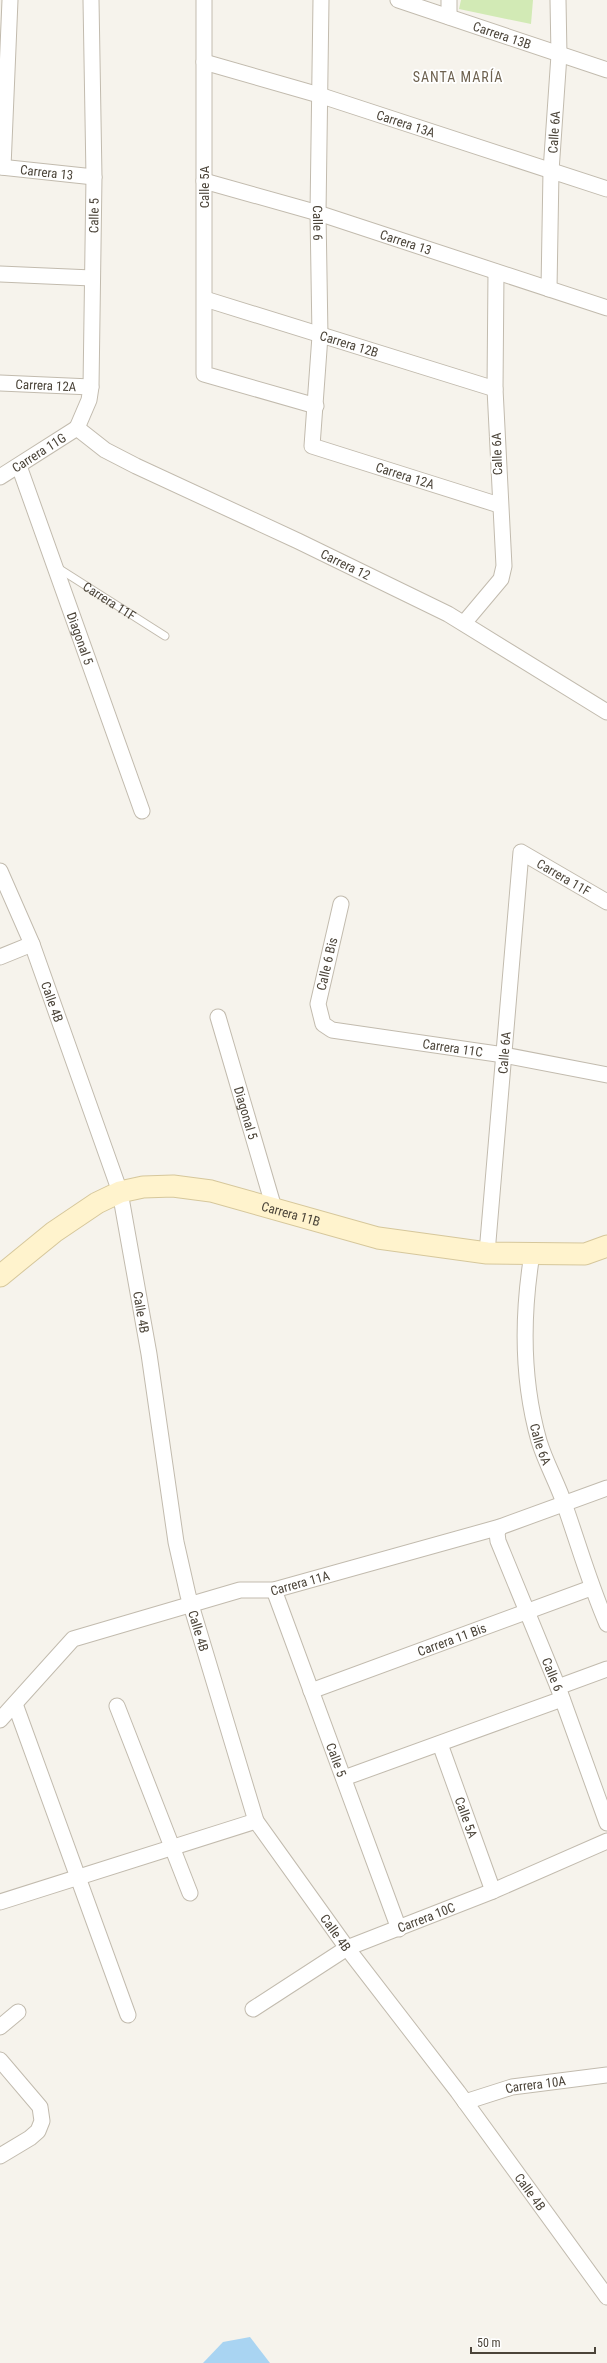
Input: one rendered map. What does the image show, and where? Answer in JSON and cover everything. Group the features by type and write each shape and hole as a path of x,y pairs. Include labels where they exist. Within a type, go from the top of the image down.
{"street":[{"path":"1,167 10,0"},
{"name":"Calle 5","path":"77,428 89,400 91,386 94,177 92,0"},
{"name":"Calle 5A","path":"204,0 204,374 316,406"},
{"name":"Calle 6","path":"312,446 320,336 318,213 321,0"},
{"name":"Carrera 13B","path":"398,0 607,70"},
{"path":"449,0 449,17"},
{"name":"Calle 6A","path":"549,289 551,171 559,55 558,0"},
{"name":"Carrera 13A","path":"204,62 319,95 607,189"},
{"name":"Carrera 13","path":"1,167 94,177"},
{"name":"Carrera 13","path":"204,181 318,213 607,308"},
{"name":"Calle 6A","path":"464,623 501,579 504,551 499,505 495,389 496,272"},
{"path":"0,274 92,278"},
{"name":"Carrera 12B","path":"205,299 320,336 495,389"},
{"name":"Carrera 12A","path":"0,383 91,386"},
{"name":"Carrera 11G","path":"0,477 77,428"},
{"name":"Carrera 12","path":"77,428 106,450 136,466 298,541 464,623 607,712"},
{"name":"Carrera 12A","path":"312,446 499,505"},
{"name":"Diagonal 5","path":"19,466 142,811"},
{"name":"Calle 6A","path":"487,1253 521,852"},
{"name":"Carrera 11F","path":"521,852 607,902"},
{"name":"Calle 4B","path":"0,871 32,944 120,1192 149,1354 176,1542 190,1604 256,1821 347,1948 465,2102 607,2297"},
{"name":"Calle 6 Bis","path":"323,1024 318,1004 341,904"},
{"path":"0,957 32,944"},
{"name":"Diagonal 5","path":"218,1017 274,1208"},
{"name":"Carrera 11C","path":"323,1024 332,1030 504,1055 607,1074"},
{"name":"Carrera 11B","path":"0,1276 54,1232 97,1203 120,1192 143,1187 173,1186 211,1191 378,1238 487,1253 585,1254 607,1246"},
{"name":"Calle 6A","path":"532,1254 525,1295 526,1368 539,1442 565,1505 591,1588 607,1624"},
{"name":"Carrera 11A","path":"0,1720 73,1639 240,1590 274,1590 500,1527 565,1505 607,1488"},
{"name":"Calle 6","path":"500,1527 497,1533 498,1541 560,1693 607,1823"},
{"name":"Carrera 11 Bis","path":"311,1691 591,1588"},
{"name":"Calle 5","path":"274,1590 399,1929"},
{"path":"344,1778 440,1744 560,1693 607,1669"},
{"path":"16,1704 128,2015"},
{"path":"117,1706 171,1848 190,1893"},
{"name":"Calle 5A","path":"440,1744 493,1891"},
{"path":"0,1902 256,1821"},
{"name":"Carrera 10C","path":"253,2008 347,1948 399,1929 493,1891 607,1841"},
{"path":"0,2027 18,2012"},
{"path":"0,2060 40,2107 42,2121 38,2131 30,2138 0,2156"},
{"name":"Carrera 10A","path":"465,2102 512,2087 607,2075"}],"lane":[{"name":"Carrera 11F","path":"54,566 165,636"}],"green space":[{"path":"461,0 533,0 531,24 459,9"}],"water":[{"path":"250,2337 270,2363 203,2363 223,2342"}],"district":[{"name":"SANTA MARÍA","path":"458,77"}]}
